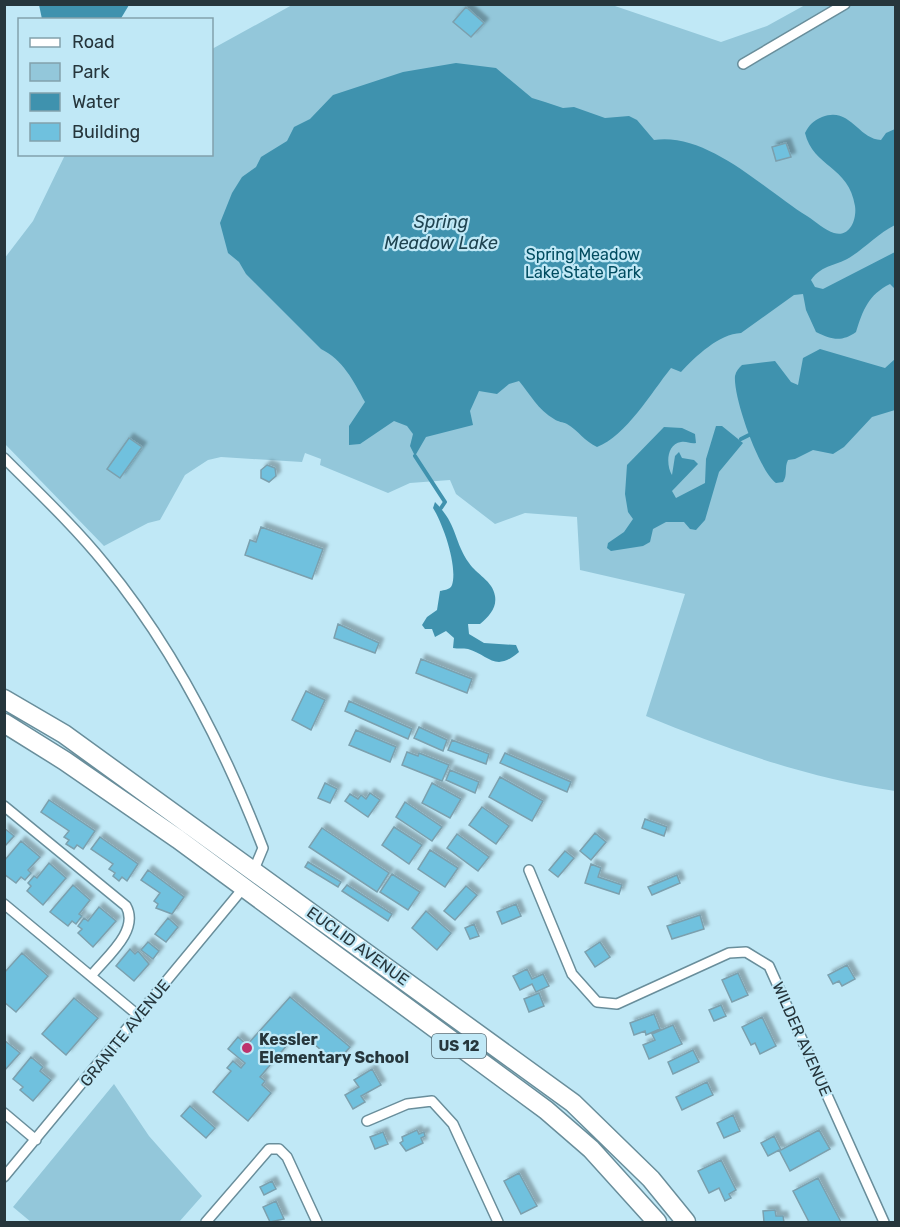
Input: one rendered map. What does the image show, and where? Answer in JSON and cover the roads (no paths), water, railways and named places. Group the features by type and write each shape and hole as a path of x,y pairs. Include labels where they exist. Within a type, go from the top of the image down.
{"highway":[{"name":"EUCLID AVENUE","path":"4,699 64,734 573,1103 619,1145 651,1179 686,1222"},
{"name":"EUCLID AVENUE","path":"4,723 127,803 546,1110 591,1149 657,1222"},
{"path":"499,1075 511,1056"}],"street":[{"path":"743,64 845,4"},
{"name":"GRANITE AVENUE","path":"4,458 105,564 174,663 228,763 263,848 254,871 244,887 4,1177"},
{"path":"4,806 126,906 130,923 125,935 91,976"},
{"name":"WILDER AVENUE","path":"530,870 573,974 597,1002 616,1004 729,954 746,952 769,966 884,1222"},
{"path":"4,904 139,1016"},
{"path":"367,1121 407,1104 432,1101 453,1124 498,1222"},
{"path":"4,1113 36,1140"},
{"path":"206,1222 269,1149 279,1149 287,1157 317,1222"}],"water":[{"path":"39,4 129,5 121,18 42,18"},
{"name":"Spring Meadow Lake","path":"456,63 496,68 532,98 563,108 574,107 605,118 629,116 637,120 654,140 674,140 695,145 735,165 820,226 840,234 848,230 855,216 851,193 839,174 815,153 805,133 816,120 832,115 847,119 866,134 881,140 886,133 895,129 895,225 852,256 820,271 811,280 815,287 823,289 895,252 895,289 890,284 876,293 864,310 856,332 841,339 827,337 816,332 806,310 803,294 794,295 741,333 724,337 708,347 681,372 671,368 628,424 618,434 597,447 565,423 543,411 519,381 509,384 497,394 479,391 470,411 473,425 426,437 415,456 410,446 413,434 407,426 394,421 360,444 349,445 349,426 365,402 356,386 347,371 321,349 228,253 220,223 232,193 242,177 256,167 261,157 287,141 294,127 310,119 333,95 403,72"},
{"path":"820,349 885,368 895,359 895,410 872,417 844,447 833,454 813,450 788,460 783,482 776,483 762,464 748,433 738,400 735,374 742,365 775,361 791,382 798,385 803,358"},
{"path":"716,426 722,426 743,443 719,472 705,520 696,530 690,529 684,522 666,522 653,529 650,542 643,546 611,551 607,548 608,543 624,532 633,519 628,512 625,494 627,465 664,427 682,428 695,434 696,443 681,442 672,447 670,451 668,461 672,475 675,456 679,452 682,458 694,460 698,464 672,491 676,498 705,483 706,459"},
{"path":"435,502 452,525 469,563 494,591 495,600 492,612 480,624 468,624 469,634 484,643 516,645 519,652 511,658 498,662 492,661 468,649 453,648 454,638 446,631 435,637 432,629 425,629 422,625 427,617 437,610 440,591 451,587 453,577 448,545 433,508"}],"waterway":[{"path":"741,439 749,435"},
{"path":"415,456 445,502 441,508"}],"place":[{"name":"Kessler Elementary School","path":"247,1048"}],"park label":[{"name":"Spring Meadow Lake State Park","path":"583,263"}]}
